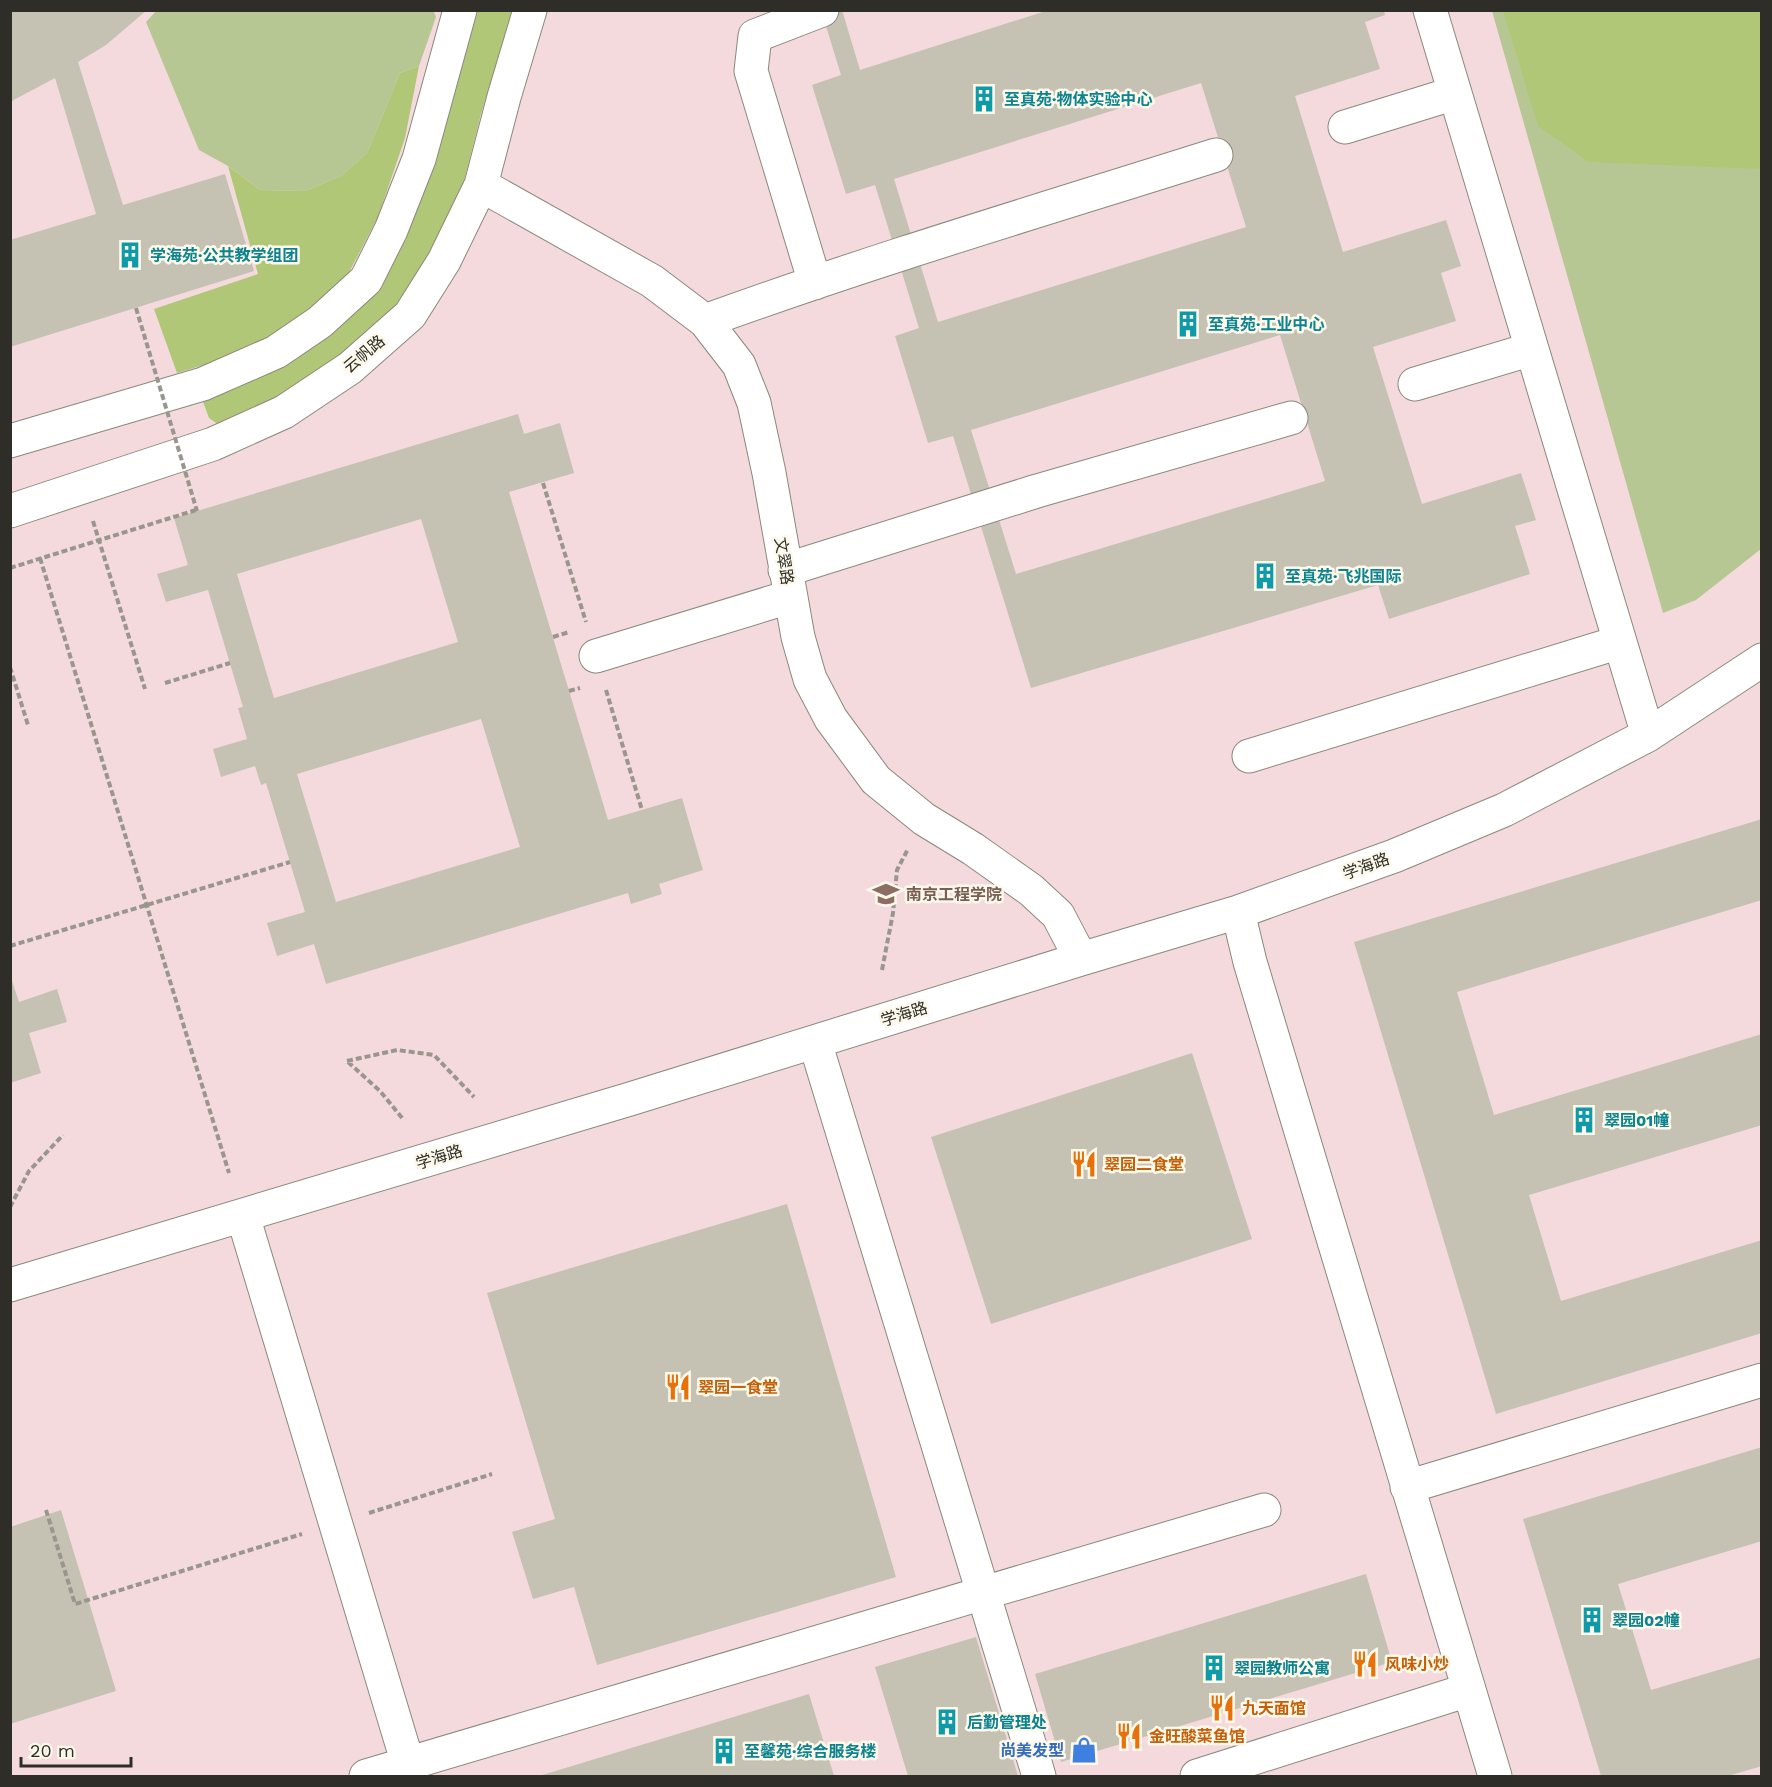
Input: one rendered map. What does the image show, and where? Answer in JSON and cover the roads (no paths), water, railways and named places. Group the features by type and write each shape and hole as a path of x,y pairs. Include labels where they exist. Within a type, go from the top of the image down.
{"street":[{"path":"10,441 203,384 276,352 320,322 366,280 391,230 419,159 460,10"},
{"name":"云帆路","path":"10,510 213,444 284,412 350,368 410,315 444,261 481,185 530,10"},
{"path":"815,283 751,71 755,36 822,10"},
{"path":"1430,10 1648,735"},
{"path":"1345,127 1455,93"},
{"path":"705,321 815,283 1216,155"},
{"name":"文翠路","path":"481,185 652,281 705,321 739,365 754,403 770,473 798,637 810,679 831,719 876,780 924,819 973,849 1031,890 1058,915 1081,959"},
{"path":"1415,384 1532,349"},
{"path":"596,656 1037,491 1291,418"},
{"path":"1249,756 1620,642"},
{"name":"学海路","path":"10,1285 1238,912 1394,856 1504,810 1648,735 1761,660"},
{"path":"1238,912 1250,962 1495,1776"},
{"path":"815,1042 1039,1776"},
{"path":"243,1216 408,1764"},
{"path":"1407,1487 1761,1380"},
{"path":"366,1776 1264,1510"},
{"path":"1197,1776 1468,1690"}],"place":[{"name":"至真苑·物体实验中心","path":"984,99"},
{"name":"学海苑·公共教学组团","path":"130,255"},
{"name":"至真苑·工业中心","path":"1188,324"},
{"name":"至真苑·飞兆国际","path":"1265,576"},
{"name":"南京工程学院","path":"886,894"},
{"name":"翠园01幢","path":"1584,1120"},
{"name":"翠园二食堂","path":"1084,1164"},
{"name":"翠园一食堂","path":"678,1387"},
{"name":"翠园02幢","path":"1592,1620"},
{"name":"风味小炒","path":"1365,1664"},
{"name":"翠园教师公寓","path":"1214,1668"},
{"name":"九天面馆","path":"1222,1708"},
{"name":"后勤管理处","path":"947,1722"},
{"name":"金旺酸菜鱼馆","path":"1129,1736"},
{"name":"尚美发型","path":"1084,1750"},
{"name":"至馨苑·综合服务楼","path":"724,1751"}]}
